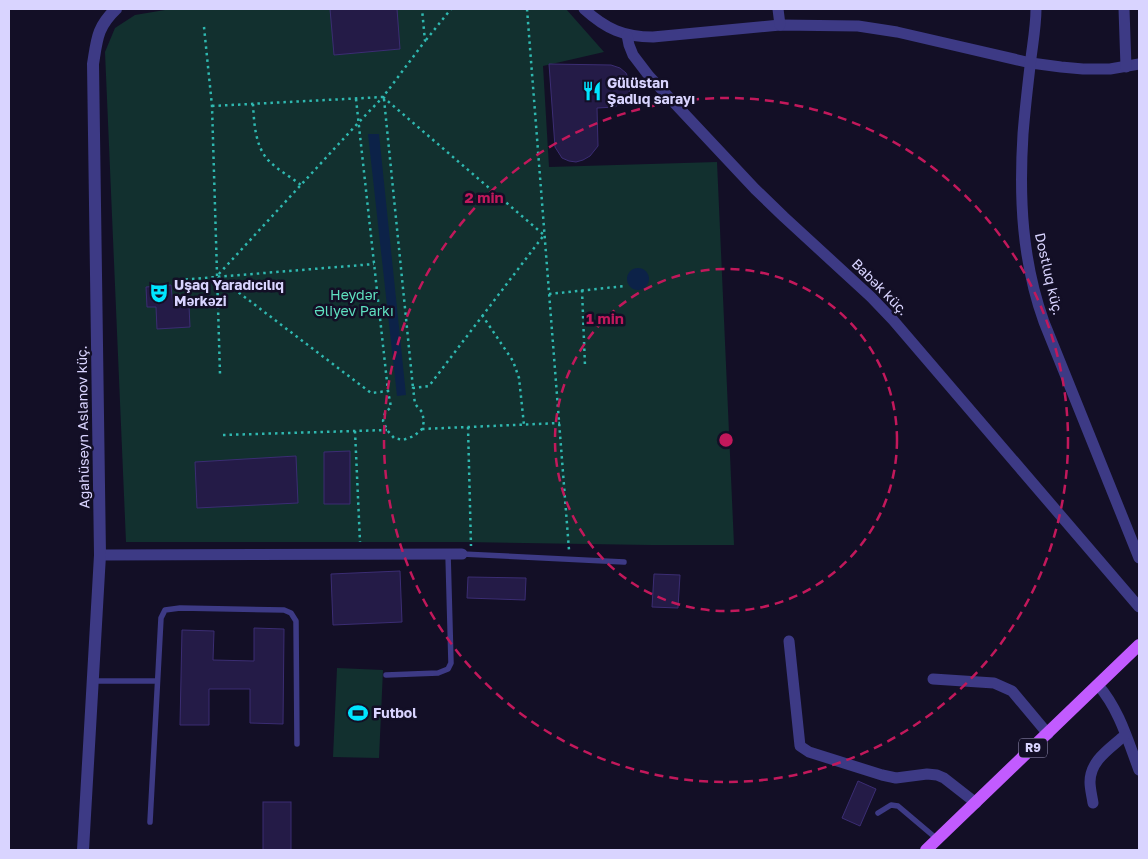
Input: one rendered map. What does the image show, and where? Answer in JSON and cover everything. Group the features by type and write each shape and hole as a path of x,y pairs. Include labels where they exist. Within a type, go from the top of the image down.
{"main road":[{"name":"R9","path":"926,850 1138,648"}],"street":[{"name":"Ağahüseyn Aslanov küç.","path":"83,850 100,555 92,64 97,34 108,17 116,9"},
{"path":"584,9 604,25 627,35 639,37 780,25 858,26 897,32 1030,63 1083,69 1110,69 1139,64"},
{"path":"778,9 780,25"},
{"name":"Dostluq küç.","path":"1036,9 1023,134 1021,188 1024,238 1033,285 1044,322 1139,558"},
{"path":"1124,9 1126,67"},
{"name":"Babək küç.","path":"627,35 633,55 649,76 784,217 871,297 893,320 1139,607"},
{"path":"100,555 467,554"},
{"path":"789,641 800,746 809,752 896,778 927,774 937,775 944,778 976,803"},
{"path":"933,679 994,683 1012,691 1048,734"},
{"path":"1098,685 1111,702 1139,770"},
{"path":"1093,803 1090,781 1096,762 1125,734"}],"lane":[{"path":"386,675 438,673 448,669 452,663 448,554"},
{"path":"467,554 624,562"},
{"path":"150,822 161,618 165,610 180,608 284,610 291,613 296,621 297,744"},
{"path":"93,681 157,680"},
{"path":"878,814 891,805 898,806 937,839"}],"path":[{"path":"422,9 425,41"},
{"path":"218,276 384,97 451,9"},
{"path":"527,9 569,559"},
{"path":"204,28 212,106 220,374"},
{"path":"356,99 391,407 385,413 383,421 387,430 394,438 403,440 414,436 422,429 424,421 422,412 414,404 412,388 384,97"},
{"path":"212,106 384,97 544,235"},
{"path":"253,104 258,142 268,160 301,185"},
{"path":"412,388 429,386 544,235"},
{"path":"179,280 374,264"},
{"path":"218,276 371,393 388,391"},
{"path":"549,294 625,286"},
{"path":"582,290 585,366"},
{"path":"482,316 513,362 519,378 524,425"},
{"path":"422,429 560,423"},
{"path":"467,554 468,427"},
{"path":"223,435 387,430"},
{"path":"355,431 360,554"}],"green space":[{"name":"Heydər Əliyev Parkı","path":"171,9 566,9 604,52 543,66 549,167 717,162 734,545 464,542 126,542 105,52 115,28 135,15"},
{"name":"Futbol","path":"337,668 383,670 379,758 333,757"}],"water":[{"path":"368,134 379,134 406,395 397,396"},
{"path":"638,268 646,271 649,279 646,287 638,290 630,287 627,279 630,271"}],"building":[{"path":"330,9 397,9 400,49 334,55"},
{"path":"549,64 611,65 620,68 626,73 629,80 629,94 622,102 615,107 597,108 598,146 590,156 583,160 576,162 562,158 555,147"},
{"path":"171,285 173,307 189,306 190,327 157,329 156,307 147,307 146,287"},
{"path":"350,451 350,504 324,504 324,452"},
{"path":"296,456 298,503 197,508 195,462"},
{"path":"400,571 402,622 333,625 331,574"},
{"path":"654,574 680,575 678,608 652,607"},
{"path":"468,577 526,578 525,600 467,598"},
{"path":"254,628 284,629 283,724 250,723 250,689 209,689 209,725 180,725 182,630 214,631 213,660 254,661"},
{"path":"858,781 876,789 860,826 842,818"},
{"path":"263,802 291,802 291,850 263,850"}],"place":[{"name":"Gülüstan Şadlıq sarayı","path":"592,91"},
{"name":"Uşaq Yaradıcılıq Mərkəzi","path":"159,293"},
{"name":"Futbol","path":"358,713"}]}
